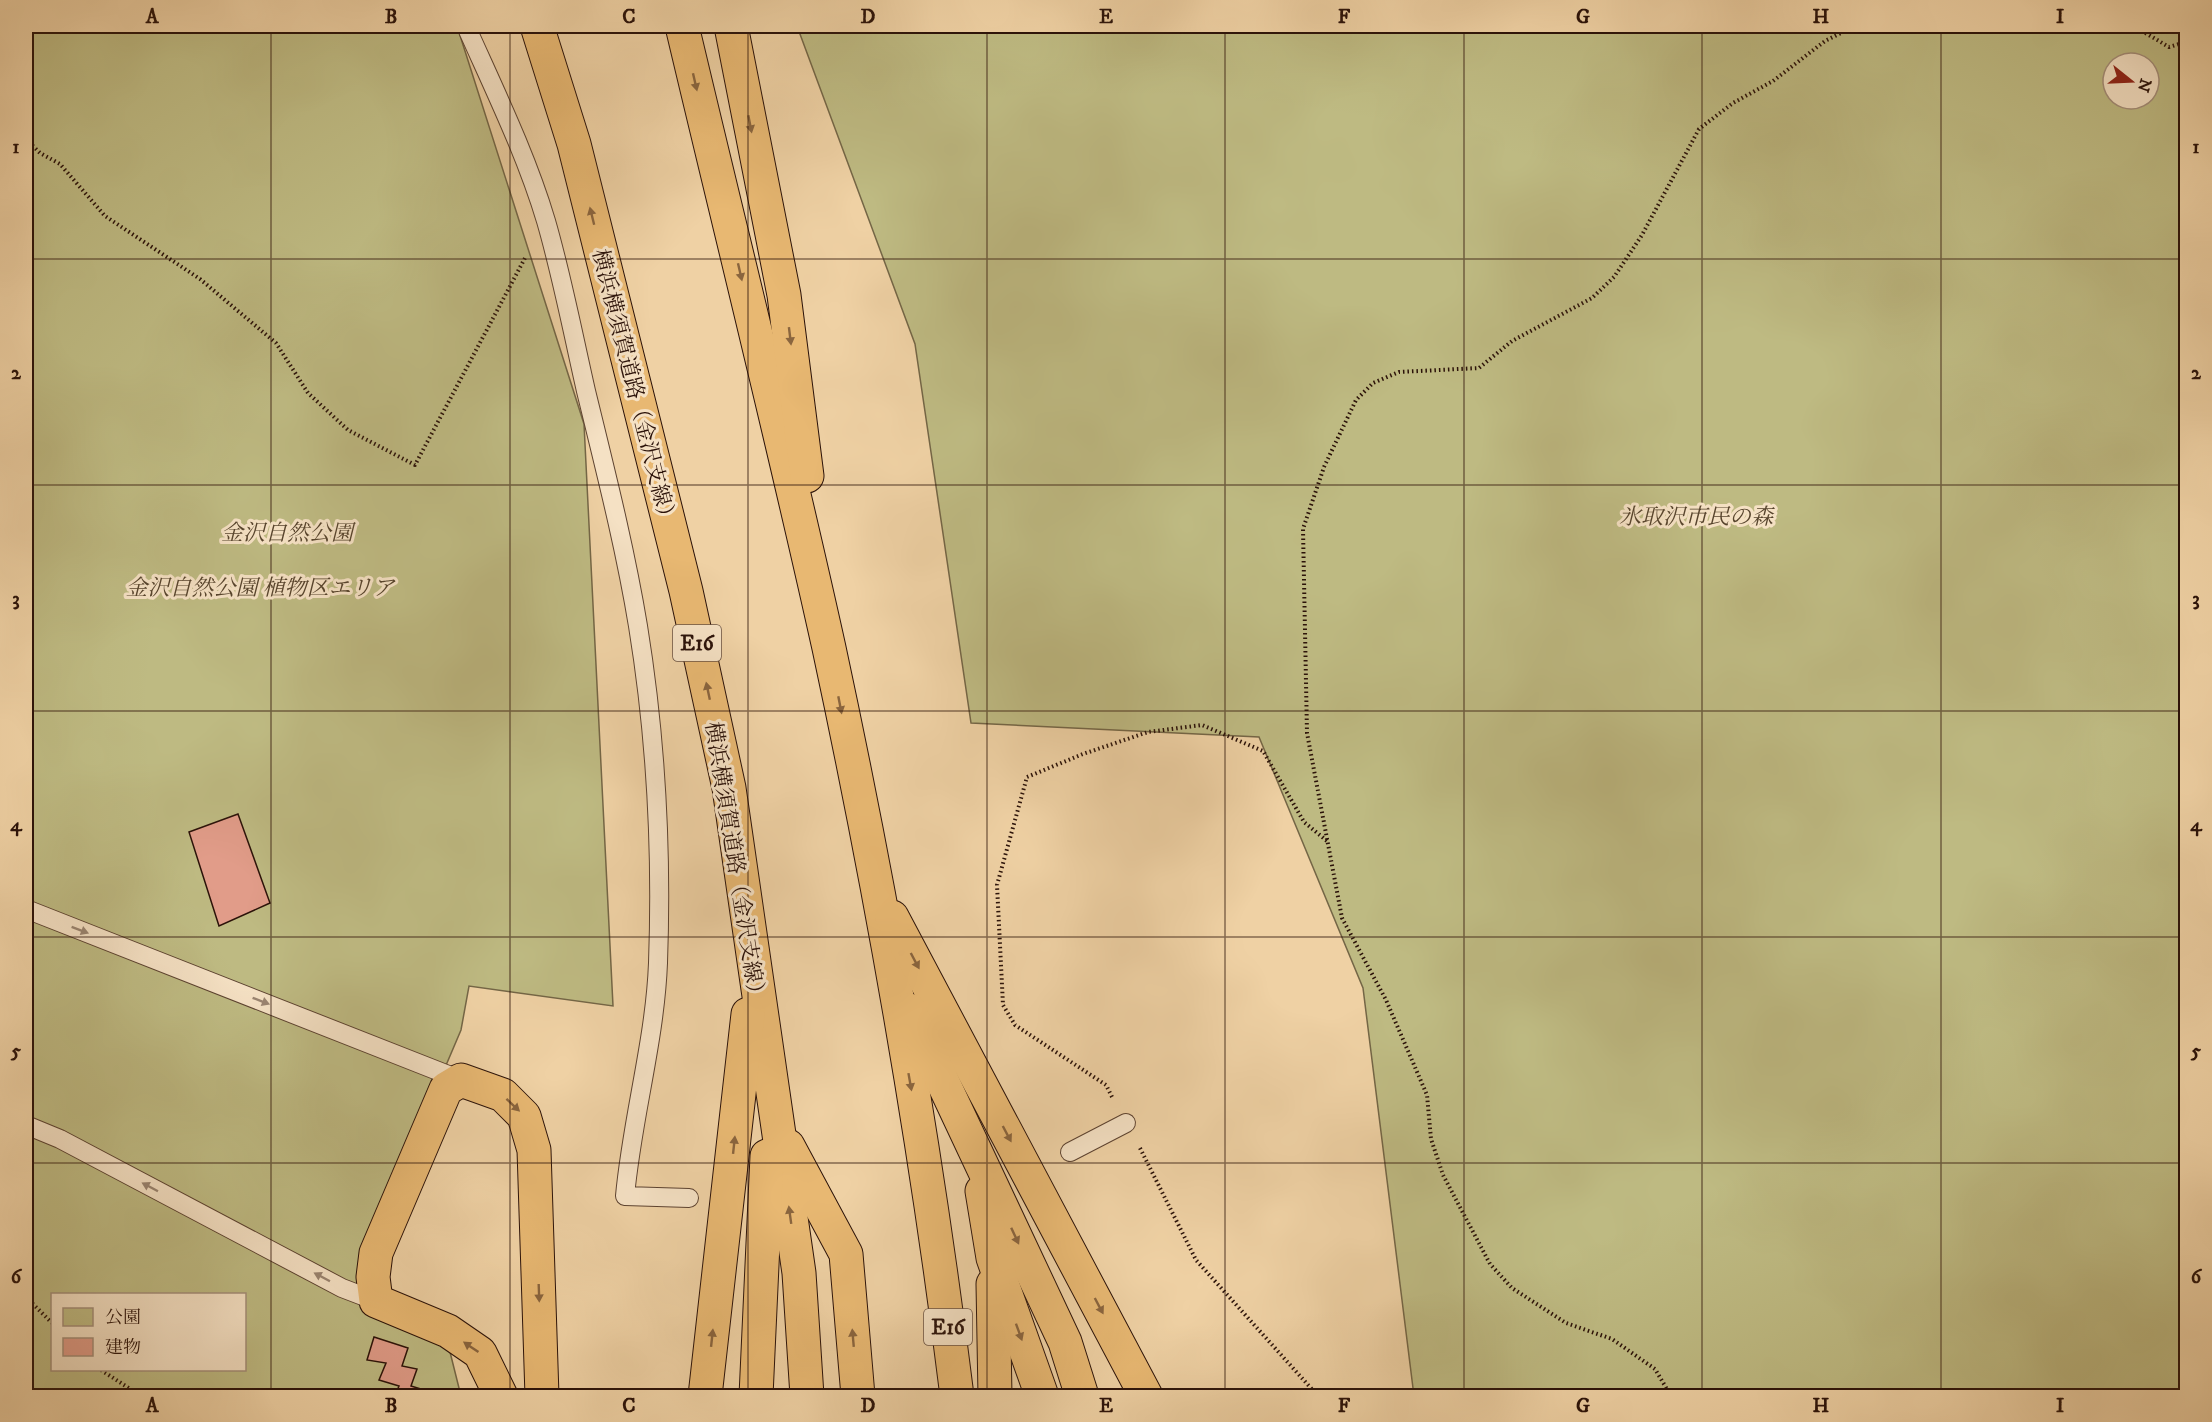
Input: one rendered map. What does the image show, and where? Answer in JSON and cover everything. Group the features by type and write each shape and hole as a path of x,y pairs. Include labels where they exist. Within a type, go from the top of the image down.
{"highway":[{"name":"横浜横須賀道路（金沢支線）","path":"537,26 574,144 686,591 729,788 799,1273 807,1390"},
{"name":"E16","path":"682,26 828,647 878,891 940,1258 957,1396"},
{"name":"E16","path":"731,26 784,295 828,647"},
{"path":"878,891 1146,1396"},
{"path":"705,1396 754,968"},
{"path":"892,973 1065,1342 1082,1396"},
{"path":"756,1396 770,1078"},
{"path":"501,1396 480,1353 448,1331 376,1301 373,1277 376,1253 446,1089 461,1080 503,1095 524,1116 534,1150 542,1396"},
{"path":"777,1125 846,1254 858,1396"},
{"path":"976,1153 993,1258 995,1396"},
{"path":"993,1258 1042,1396"},
{"path":"934,1396 948,1324"},
{"path":"758,1348 768,1396"}],"lane":[{"path":"466,26 511,129 546,219 613,502 636,616 654,767 658,966 650,1032 629,1148 625,1196 689,1198"},
{"path":"26,909 461,1080"},
{"path":"1070,1152 1126,1123"},
{"path":"26,1125 60,1139 342,1288 376,1301"}],"path":[{"path":"1671,1396 1655,1369 1612,1339 1566,1323 1512,1288 1490,1264 1443,1175 1431,1138 1426,1095 1386,1000 1342,918 1306,733 1303,529 1324,467 1356,400 1373,383 1399,372 1479,368 1512,341 1592,298 1614,277 1642,235 1699,129 1733,103 1773,81 1825,41 1855,26"},
{"path":"2124,26 2142,32 2169,47 2187,42"},
{"path":"26,139 40,153 60,164 105,216 200,279 276,343 308,393 348,430 415,465 546,219"},
{"path":"1318,1396 1196,1260 1106,1085 1015,1025 1003,1005 997,885 1027,777 1083,754 1148,732 1202,725 1263,751 1304,822 1328,842"},
{"path":"26,1297 51,1322"},
{"path":"103,1371 141,1396"}],"green space":[{"name":"金沢自然公園","path":"26,26 457,26 584,424 613,1006 469,986 461,1030 358,1272 449,1348 461,1396 26,1396"},
{"name":"氷取沢市民の森","path":"797,26 2186,26 2186,1396 1414,1396 1363,988 1259,737 971,723 915,344"}],"building":[{"path":"238,814 270,903 219,926 189,832"},
{"path":"374,1337 408,1348 402,1366 417,1369 411,1386 424,1390 421,1396 395,1396 399,1386 379,1380 386,1363 367,1360"}],"park label":[{"name":"金沢自然公園 植物区エリア","path":"260,587"}]}
